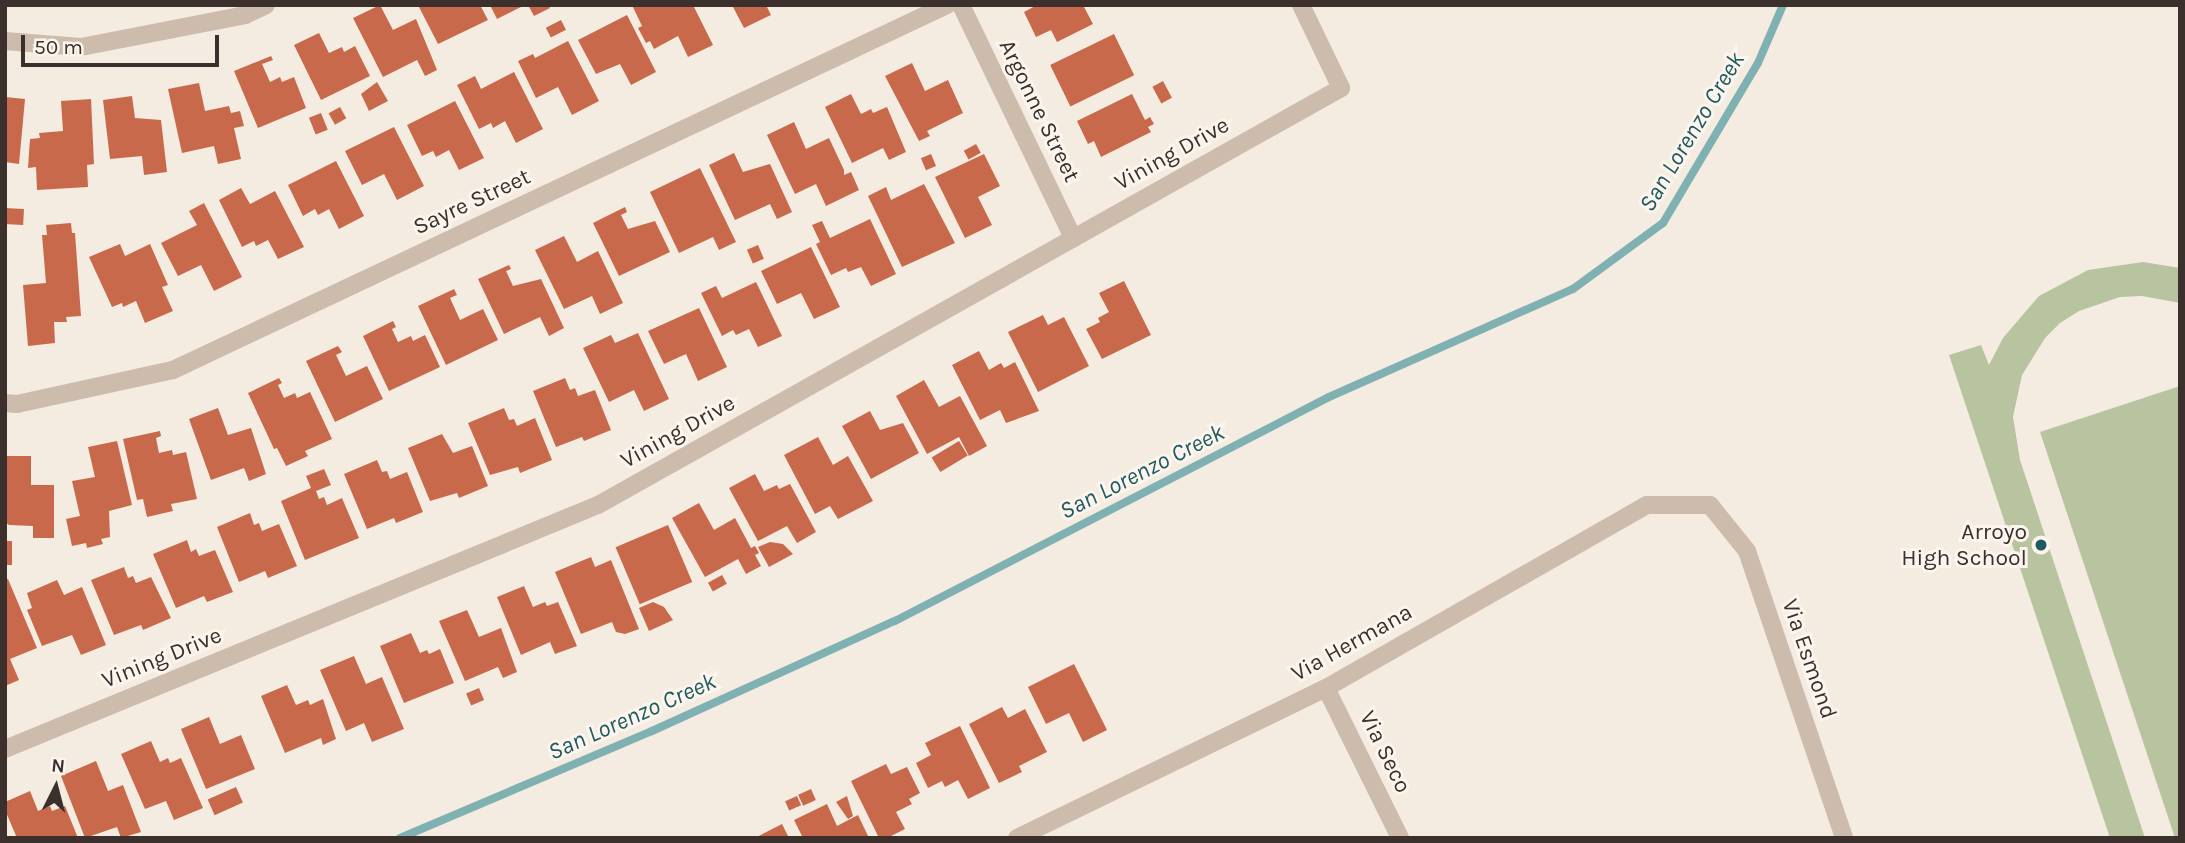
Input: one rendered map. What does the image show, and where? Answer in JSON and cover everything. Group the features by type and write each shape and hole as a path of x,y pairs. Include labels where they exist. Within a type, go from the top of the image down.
{"street":[{"path":"5,41 81,47 245,15 266,5"},
{"name":"Sayre Street","path":"5,403 17,404 173,370 947,5"},
{"name":"Argonne Street","path":"961,5 1073,238"},
{"name":"Vining Drive","path":"5,749 598,505 1341,88 1301,5"},
{"name":"Via Hermana","path":"1017,838 1326,688 1647,505 1710,505"},
{"name":"Via Esmond","path":"1710,505 1747,551 1844,838"},
{"name":"Via Seco","path":"1326,688 1400,838"}],"green space":[{"path":"2143,262 2180,268 2180,303 2142,296 2120,297 2079,311 2060,323 2045,338 2022,375 2013,417 2020,460 2145,838 2110,838 1949,355 1981,345 1989,365 2003,338 2039,296 2088,270"},
{"path":"2180,386 2180,838 2175,838 2040,432"}],"building":[{"path":"380,5 393,30 416,19 437,70 425,76 417,60 383,77 353,18"},
{"path":"418,5 480,5 488,20 438,44"},
{"path":"490,5 525,5 497,19"},
{"path":"528,5 548,5 550,8 534,16"},
{"path":"632,5 693,5 713,45 688,57 678,36 654,49 650,41 646,43 638,28 642,26"},
{"path":"732,5 766,5 771,15 744,28"},
{"path":"1037,5 1083,5 1093,24 1057,42 1051,30 1036,37 1024,12"},
{"path":"627,15 656,72 631,85 620,64 596,74 578,40"},
{"path":"561,20 566,30 551,38 546,28"},
{"path":"319,33 329,53 342,47 344,52 355,46 370,76 321,100 294,45"},
{"path":"1114,34 1134,75 1070,106 1050,65"},
{"path":"568,41 599,101 572,115 558,87 536,98 518,61 533,54 535,58"},
{"path":"271,56 273,60 262,64 270,82 280,77 282,82 294,77 306,108 258,128 234,71"},
{"path":"912,63 925,91 948,80 963,113 927,131 930,136 919,141 885,76"},
{"path":"514,72 543,129 516,143 505,121 493,128 491,123 479,129 457,85 475,76 481,89"},
{"path":"1163,81 1172,98 1161,103 1152,87"},
{"path":"377,82 388,101 369,111 361,94"},
{"path":"199,83 205,111 229,106 231,113 240,111 244,126 234,128 241,159 218,164 214,146 182,153 168,89"},
{"path":"851,94 861,114 871,109 873,113 887,107 906,152 889,160 883,148 852,163 825,107"},
{"path":"1132,94 1145,120 1150,117 1154,124 1148,127 1151,132 1101,157 1094,141 1088,144 1077,121"},
{"path":"132,96 135,118 161,120 167,172 144,175 142,156 110,159 103,100"},
{"path":"5,97 25,99 19,164 5,162"},
{"path":"91,99 94,164 87,165 88,187 37,190 36,167 28,168 30,139 40,138 39,133 63,131 61,101"},
{"path":"455,101 484,158 459,170 449,150 436,157 433,151 422,156 407,125"},
{"path":"340,107 346,118 335,125 329,113"},
{"path":"321,113 328,130 316,135 309,118"},
{"path":"794,122 806,149 829,138 844,175 851,172 859,190 826,206 816,184 795,194 767,135"},
{"path":"394,127 424,186 397,200 384,174 362,185 345,151"},
{"path":"976,144 981,153 969,160 964,151"},
{"path":"734,153 743,172 770,164 792,212 777,219 770,204 735,220 709,165"},
{"path":"931,154 936,166 926,170 921,158"},
{"path":"984,154 1000,186 978,197 992,225 965,238 935,177"},
{"path":"336,161 364,216 339,229 329,209 318,215 315,209 303,216 288,185"},
{"path":"700,168 736,242 719,250 713,237 679,253 650,192"},
{"path":"924,184 955,243 902,267 868,196 886,187 891,200"},
{"path":"241,188 250,204 275,191 304,247 278,259 268,240 256,246 254,241 242,247 219,200"},
{"path":"204,203 242,277 214,291 201,265 178,276 161,243 197,225 189,211"},
{"path":"625,207 627,212 621,215 628,229 655,221 670,252 619,276 593,223"},
{"path":"5,208 24,209 23,225 5,224"},
{"path":"870,219 896,274 871,286 861,267 848,272 846,268 831,275 816,244 820,242 812,225 822,221 830,238"},
{"path":"71,223 72,233 75,233 81,316 66,317 67,322 54,322 55,343 28,346 23,285 46,283 42,235 47,235 46,225"},
{"path":"564,236 577,262 598,251 623,303 600,314 592,296 564,309 535,250"},
{"path":"120,244 125,256 150,244 168,285 162,287 173,311 145,323 136,301 123,307 122,303 112,307 89,257"},
{"path":"758,245 764,259 753,263 747,250"},
{"path":"811,247 840,307 814,319 801,293 777,304 761,271"},
{"path":"509,265 511,269 506,271 513,286 541,279 564,328 549,336 540,317 504,334 478,279"},
{"path":"1124,281 1151,335 1102,359 1086,329 1100,322 1098,318 1109,312 1099,293"},
{"path":"756,282 782,336 758,347 749,329 736,335 733,330 722,336 701,293 716,286 722,298"},
{"path":"454,289 457,295 450,298 460,320 483,309 498,340 446,365 418,306"},
{"path":"699,308 727,367 698,381 686,354 664,364 648,331"},
{"path":"1043,315 1048,325 1064,317 1089,366 1038,392 1008,332"},
{"path":"393,321 396,327 392,329 398,342 411,336 413,341 425,335 440,367 389,391 363,336"},
{"path":"638,333 669,399 644,411 634,390 609,402 583,348 611,335 615,343"},
{"path":"338,346 342,352 336,355 346,376 367,366 383,399 335,422 306,361"},
{"path":"979,351 989,370 1001,363 1004,368 1015,362 1039,411 1006,423 1000,410 980,420 952,365"},
{"path":"279,378 282,383 278,385 284,398 295,393 297,398 310,392 332,439 305,451 308,456 286,466 277,448 274,449 248,393"},
{"path":"565,378 570,390 575,388 578,396 595,390 611,430 584,441 582,437 556,447 533,391"},
{"path":"924,380 939,407 960,396 987,446 969,456 959,437 927,454 896,396"},
{"path":"218,408 228,435 251,428 266,474 249,481 244,468 211,480 189,419"},
{"path":"504,408 509,420 514,419 517,426 535,418 552,460 520,473 518,467 490,475 468,423"},
{"path":"870,411 880,430 903,423 919,453 871,479 842,426"},
{"path":"160,431 161,436 156,438 159,453 172,450 173,455 186,452 197,499 171,504 173,511 147,517 143,499 137,500 123,439"},
{"path":"442,434 453,453 472,446 488,486 459,498 457,493 430,501 408,448"},
{"path":"818,437 833,465 848,456 873,501 838,519 830,506 815,514 784,455"},
{"path":"117,441 132,505 109,511 110,537 101,539 103,544 87,548 86,543 72,546 66,519 80,516 72,481 95,477 88,447"},
{"path":"959,441 968,456 940,472 932,457"},
{"path":"5,456 31,456 31,485 54,485 54,538 33,538 33,526 9,525 5,522"},
{"path":"377,460 382,472 387,471 390,479 407,472 423,512 396,523 394,518 367,529 344,474"},
{"path":"324,469 331,485 316,491 319,499 324,497 327,505 342,498 359,538 305,560 281,501 311,488 306,476"},
{"path":"755,474 764,491 777,485 779,489 790,484 816,532 797,543 787,526 758,541 729,488"},
{"path":"699,503 714,530 735,518 751,548 755,546 759,553 755,555 761,566 746,574 738,559 705,577 672,518"},
{"path":"250,513 254,525 259,523 262,531 279,524 297,566 268,578 265,571 239,582 217,527"},
{"path":"668,525 692,582 640,604 616,547"},
{"path":"187,540 191,552 196,549 199,556 215,550 233,592 207,602 204,596 176,608 153,554"},
{"path":"5,541 12,541 12,565 5,565"},
{"path":"770,542 783,544 793,554 769,567 758,547"},
{"path":"591,557 595,567 611,560 639,629 625,634 616,632 612,622 581,634 555,572"},
{"path":"124,567 128,578 133,576 136,583 151,577 171,618 143,630 141,625 114,635 91,580"},
{"path":"722,575 727,584 713,592 708,583"},
{"path":"8,579 37,648 10,659 19,680 5,686 5,580"},
{"path":"57,580 64,595 82,587 106,645 81,655 72,635 42,646 27,610 32,608 27,593"},
{"path":"524,586 533,607 545,602 547,606 558,602 577,646 555,654 550,642 521,655 497,597"},
{"path":"653,602 664,607 673,620 649,631 639,608"},
{"path":"467,610 479,637 501,628 517,672 503,678 498,667 465,681 439,621"},
{"path":"411,633 420,653 427,650 429,654 440,649 454,683 404,703 380,646"},
{"path":"354,656 366,684 382,677 404,729 372,742 364,723 346,731 320,670"},
{"path":"1074,664 1107,730 1083,742 1069,713 1046,724 1028,687"},
{"path":"287,685 296,705 308,700 310,705 323,699 336,739 323,745 321,738 285,753 261,696"},
{"path":"479,688 484,700 471,705 466,693"},
{"path":"1002,707 1008,718 1025,709 1047,752 1019,766 1022,772 999,783 969,724"},
{"path":"209,717 220,744 241,735 255,769 206,789 181,729"},
{"path":"960,726 990,788 968,799 958,780 945,787 942,781 928,788 916,763 931,755 925,743"},
{"path":"151,741 160,762 168,758 170,763 181,758 203,808 174,820 166,801 145,809 121,754"},
{"path":"96,761 108,791 123,785 141,832 121,838 117,827 85,838 61,776"},
{"path":"886,764 891,774 907,767 920,793 909,799 912,804 896,812 905,829 887,838 879,838 851,781"},
{"path":"236,787 243,803 215,815 208,800"},
{"path":"811,789 816,800 803,806 798,795"},
{"path":"30,791 38,811 50,806 52,811 65,806 78,838 17,838 5,810 5,802"},
{"path":"797,796 801,805 789,810 785,801"},
{"path":"847,796 853,816 848,819 836,802"},
{"path":"827,804 837,826 858,815 869,838 803,838 794,820"},
{"path":"782,824 789,838 755,838"}],"waterway":[{"name":"San Lorenzo Creek","path":"400,838 652,731 895,621 1329,397 1573,289 1663,223 1758,63 1783,5"}],"place":[{"name":"Arroyo High School","path":"2041,545"}]}
